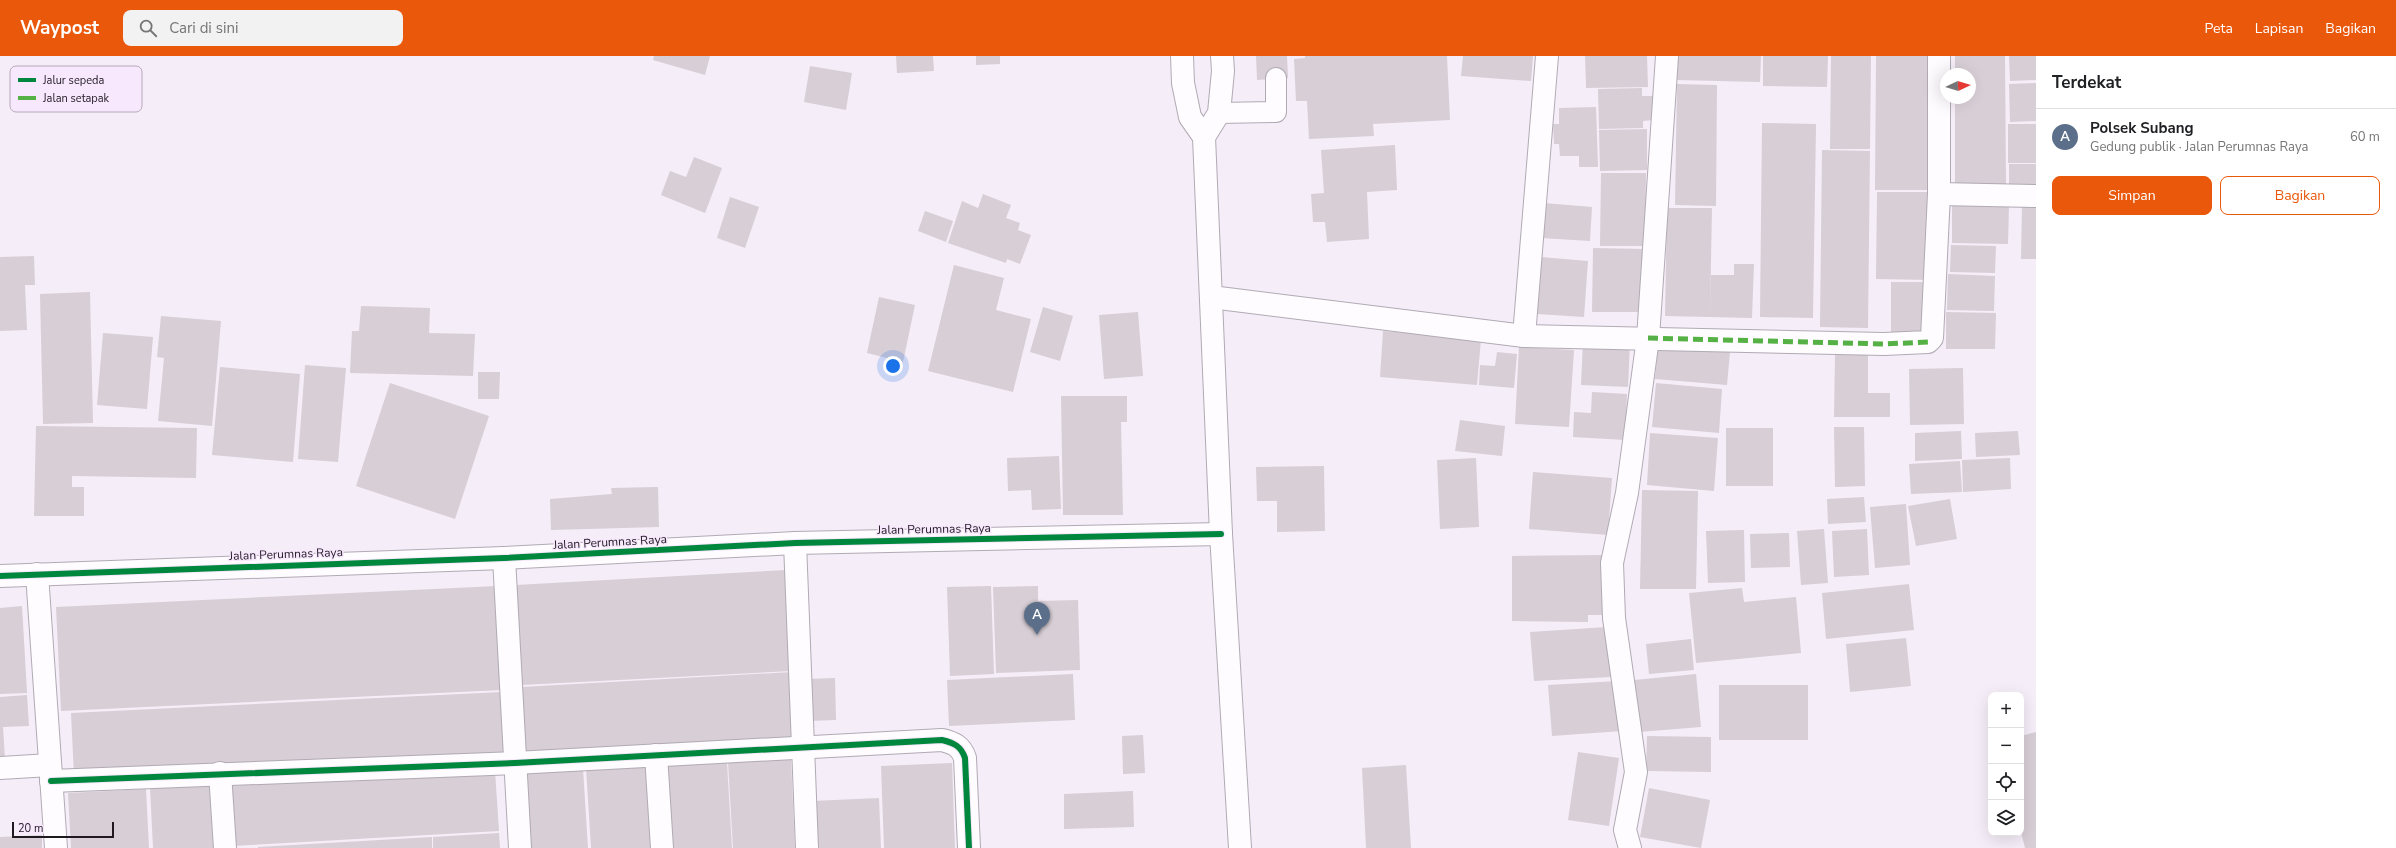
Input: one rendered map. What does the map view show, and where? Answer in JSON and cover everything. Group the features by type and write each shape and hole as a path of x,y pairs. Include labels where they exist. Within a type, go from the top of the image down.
{"street":[{"path":"1182,56 1183,83 1190,117 1204,137 1221,534 1240,848"},
{"path":"1204,137 1219,113 1223,71 1222,56"},
{"path":"1524,336 1547,56"},
{"path":"1630,848 1625,830 1636,772 1614,618 1612,563 1627,493 1648,338 1667,56"},
{"path":"1211,297 1524,336 1884,344 1928,342 1932,338 1939,194 1939,56"},
{"path":"1939,194 2036,196"},
{"name":"Jalan Perumnas Raya","path":"0,576 504,558 795,543 1221,534"},
{"path":"795,543 807,848"},
{"path":"504,558 520,848"},
{"path":"37,574 56,848"},
{"path":"0,768 51,773 220,773 515,763 942,740 953,743 962,749 964,758 969,848"},
{"path":"656,755 662,848"},
{"path":"220,773 225,848"}],"lane":[{"path":"1219,113 1276,112 1276,78"}],"building":[{"path":"654,56 710,56 705,75 653,60"},
{"path":"896,56 933,56 934,71 897,73"},
{"path":"976,56 1000,56 1000,64 976,65"},
{"path":"1256,56 1287,56 1288,78 1257,80"},
{"path":"1305,56 1447,56 1450,120 1373,124 1374,136 1309,139 1307,101 1296,101 1294,59 1305,58"},
{"path":"1463,56 1533,56 1531,81 1461,76"},
{"path":"1585,56 1647,56 1648,87 1586,88"},
{"path":"1677,56 1761,56 1760,82 1676,80"},
{"path":"1763,56 1828,56 1827,87 1763,86"},
{"path":"1831,56 1871,56 1870,149 1830,149"},
{"path":"1876,56 1935,56 1933,190 1875,190"},
{"path":"1955,56 2005,56 2006,186 1955,186 1955,104 1976,104 1976,68 1955,68"},
{"path":"2009,56 2036,56 2036,80 2010,81"},
{"path":"810,66 852,73 846,110 804,102"},
{"path":"2036,83 2036,121 2010,122 2009,84"},
{"path":"1677,84 1717,85 1716,206 1675,205"},
{"path":"1642,88 1642,96 1653,96 1653,120 1643,121 1643,128 1599,129 1598,89"},
{"path":"1596,107 1598,167 1579,167 1579,156 1560,156 1559,144 1554,144 1553,124 1559,124 1559,108"},
{"path":"1762,123 1816,124 1813,318 1760,317"},
{"path":"2008,124 2036,124 2036,163 2008,163"},
{"path":"1647,129 1647,170 1600,171 1599,130"},
{"path":"1395,145 1397,190 1367,192 1369,239 1327,242 1325,222 1313,222 1311,194 1324,193 1321,150"},
{"path":"1822,150 1870,151 1868,328 1820,327"},
{"path":"694,157 722,168 705,213 661,195 670,171 686,177"},
{"path":"2009,164 2036,164 2036,194 2009,194"},
{"path":"1601,173 1646,173 1645,246 1600,246"},
{"path":"1877,192 1932,192 1931,280 1876,279"},
{"path":"983,194 1011,205 1006,218 1020,223 1018,230 1031,235 1020,264 1007,259 1006,263 948,243 962,201 978,208"},
{"path":"730,197 759,207 745,248 717,238"},
{"path":"1544,203 1592,207 1590,241 1541,238"},
{"path":"1952,203 2009,205 2008,244 1952,243"},
{"path":"2022,205 2036,206 2036,259 2021,259"},
{"path":"1667,208 1712,208 1710,316 1711,275 1734,275 1734,264 1754,264 1752,318 1665,316"},
{"path":"925,211 953,221 946,242 918,231"},
{"path":"1951,245 1996,246 1995,273 1950,272"},
{"path":"1593,248 1644,249 1643,312 1592,312"},
{"path":"34,256 35,285 25,285 27,330 0,331 0,257"},
{"path":"1541,257 1588,261 1584,317 1537,314"},
{"path":"954,265 1004,278 996,310 1031,319 1013,392 928,371"},
{"path":"1948,274 1995,276 1994,311 1947,310"},
{"path":"1891,282 1927,282 1927,337 1891,337"},
{"path":"90,292 93,423 43,424 40,294"},
{"path":"879,297 915,305 903,362 867,353"},
{"path":"361,306 430,308 429,333 475,334 473,376 350,373 352,331 359,331"},
{"path":"1043,307 1073,316 1060,361 1030,352"},
{"path":"1138,312 1143,376 1104,379 1099,315"},
{"path":"1946,312 1996,313 1995,349 1946,349"},
{"path":"161,316 221,321 212,426 158,421 164,358 157,357"},
{"path":"1383,331 1481,339 1477,385 1380,377"},
{"path":"103,333 153,337 147,409 97,405"},
{"path":"1583,340 1630,342 1628,387 1581,385"},
{"path":"1658,346 1730,352 1727,385 1655,379"},
{"path":"1519,347 1574,350 1569,427 1515,424"},
{"path":"1497,352 1517,354 1514,388 1479,385 1480,365 1495,366"},
{"path":"1835,355 1868,355 1868,393 1890,393 1890,417 1834,417"},
{"path":"305,365 346,368 338,462 298,459"},
{"path":"220,367 300,374 293,462 212,455"},
{"path":"1963,368 1964,424 1910,425 1909,369"},
{"path":"478,372 500,372 499,399 478,399"},
{"path":"390,383 489,416 455,519 356,486"},
{"path":"1656,383 1722,389 1719,433 1652,427"},
{"path":"1592,392 1627,394 1625,440 1573,437 1574,412 1591,413"},
{"path":"1061,396 1127,396 1127,422 1121,422 1123,515 1063,515"},
{"path":"1460,420 1505,426 1502,456 1455,451"},
{"path":"36,426 197,428 196,478 72,476 72,487 84,487 84,516 34,516"},
{"path":"1834,427 1864,427 1865,486 1835,487"},
{"path":"1726,428 1773,428 1773,486 1726,486"},
{"path":"1961,431 1962,459 1915,461 1915,433"},
{"path":"2018,431 2020,455 1976,457 1975,433"},
{"path":"1650,433 1718,438 1714,491 1647,485"},
{"path":"1059,456 1061,509 1032,510 1031,490 1008,491 1007,458"},
{"path":"1476,458 1479,527 1440,529 1437,460"},
{"path":"2010,458 2011,489 1963,492 1962,460"},
{"path":"1960,461 1962,492 1911,494 1909,464"},
{"path":"1324,466 1325,531 1277,532 1277,501 1257,501 1256,467"},
{"path":"1533,472 1612,478 1608,535 1529,529"},
{"path":"658,487 659,527 551,530 550,499 612,494 611,488"},
{"path":"1642,490 1698,491 1696,589 1640,589"},
{"path":"1864,497 1866,522 1828,524 1827,499"},
{"path":"1950,499 1957,539 1916,546 1908,506"},
{"path":"1906,504 1910,565 1875,568 1870,507"},
{"path":"1824,529 1828,583 1801,585 1797,531"},
{"path":"1867,529 1869,575 1834,577 1832,531"},
{"path":"1744,530 1745,582 1708,583 1706,531"},
{"path":"1789,533 1790,567 1751,568 1750,534"},
{"path":"1605,555 1604,615 1588,615 1588,622 1512,621 1512,556"},
{"path":"786,570 791,671 522,685 516,585"},
{"path":"1909,584 1914,630 1826,639 1822,593"},
{"path":"497,586 502,690 61,711 56,607"},
{"path":"991,586 994,674 950,676 947,587"},
{"path":"1038,586 1038,601 1078,600 1080,670 996,673 993,587"},
{"path":"1742,588 1744,602 1796,597 1801,653 1696,663 1689,593"},
{"path":"22,606 27,693 0,694 0,608"},
{"path":"1607,627 1611,677 1534,681 1530,632"},
{"path":"1906,638 1911,686 1850,692 1846,644"},
{"path":"1691,639 1694,670 1649,674 1646,644"},
{"path":"792,672 796,742 525,757 521,687"},
{"path":"1073,674 1075,720 949,726 947,680"},
{"path":"1696,674 1701,727 1639,732 1634,680"},
{"path":"835,678 836,720 808,721 806,679"},
{"path":"1618,681 1622,731 1552,736 1548,685"},
{"path":"1719,685 1808,685 1808,740 1719,740"},
{"path":"502,692 506,756 74,776 71,713"},
{"path":"27,695 29,726 3,727 5,759 0,760 0,697"},
{"path":"2036,732 2036,848 2025,848 2022,836 2024,836 2024,735"},
{"path":"1143,735 1145,773 1123,774 1122,736"},
{"path":"1647,736 1711,737 1711,772 1646,771"},
{"path":"1578,752 1619,758 1609,826 1568,820"},
{"path":"791,759 795,848 733,848 728,762"},
{"path":"727,763 732,848 671,848 667,766"},
{"path":"952,763 955,848 884,848 881,766"},
{"path":"647,764 652,848 591,848 586,768"},
{"path":"1406,765 1411,848 1366,848 1362,768"},
{"path":"583,768 588,848 531,848 526,771"},
{"path":"495,771 499,831 232,846 228,786"},
{"path":"213,784 216,848 153,848 150,788"},
{"path":"1649,788 1710,800 1701,848 1640,837"},
{"path":"146,789 149,848 71,848 68,793"},
{"path":"1133,791 1134,827 1064,829 1064,794"},
{"path":"879,798 881,848 814,848 812,801"},
{"path":"499,833 500,848 433,848 433,837"},
{"path":"42,835 42,848 0,848 0,837"},
{"path":"432,837 432,848 258,848 258,847"}],"marked path":[{"path":"1648,338 1884,344 1928,342"}],"cycle path":[{"path":"0,576 504,558 795,543 1221,534"},
{"path":"51,781 515,763 942,740 950,742 959,748 965,758 969,848"}],"place":[{"name":"Polsek Subang","path":"1037,635"}]}
